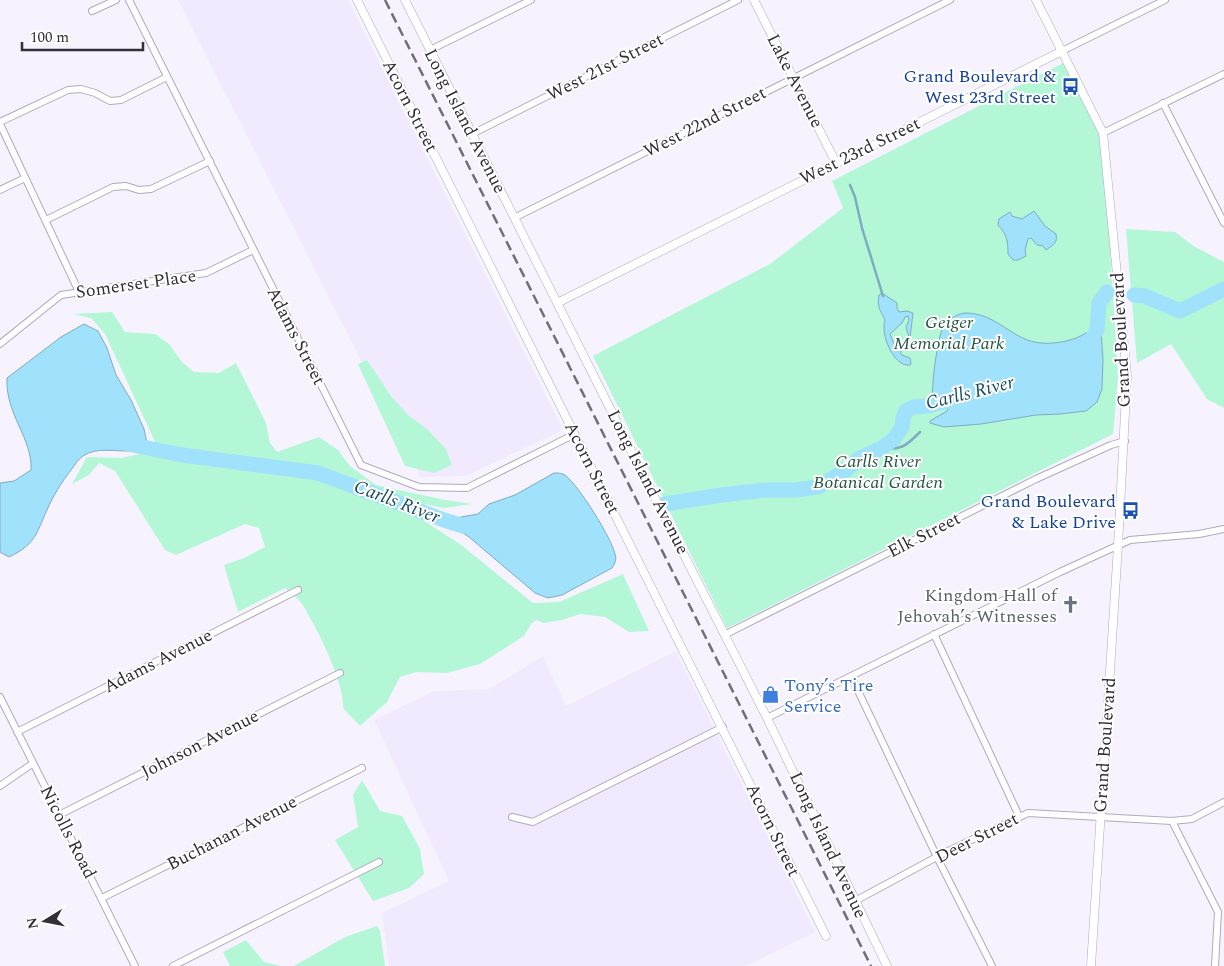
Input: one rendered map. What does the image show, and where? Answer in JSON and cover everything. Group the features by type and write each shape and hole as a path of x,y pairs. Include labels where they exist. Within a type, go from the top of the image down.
{"street":[{"path":"92,12 116,0"},
{"name":"Adams Street","path":"129,0 361,464 419,487 467,488 575,434"},
{"name":"Acorn Street","path":"357,0 723,727 826,936"},
{"name":"Long Island Avenue","path":"405,0 768,718 887,966"},
{"path":"430,50 531,0"},
{"name":"West 21st Street","path":"472,134 738,0"},
{"name":"Lake Avenue","path":"754,0 836,163"},
{"name":"West 22nd Street","path":"514,218 950,0"},
{"name":"Grand Boulevard","path":"1036,0 1102,134 1126,355 1125,441 1091,966"},
{"name":"West 23rd Street","path":"557,303 1165,0"},
{"path":"1102,134 1224,74"},
{"path":"79,292 0,123 68,90 81,89 110,101 121,100 167,77"},
{"path":"1163,103 1224,222"},
{"path":"46,220 113,187 126,186 139,190 151,189 210,161"},
{"path":"0,190 26,178"},
{"name":"Somerset Place","path":"0,344 61,295 206,273 253,250"},
{"name":"Elk Street","path":"726,634 1036,479 1111,445 1125,441"},
{"path":"768,718 1060,572 1130,540 1199,534 1224,529"},
{"name":"Adams Avenue","path":"17,732 298,590"},
{"path":"934,634 1019,816"},
{"name":"Johnson Avenue","path":"60,815 340,673"},
{"path":"851,676 936,857 992,966"},
{"name":"Nicolls Road","path":"0,697 135,966"},
{"path":"512,817 533,822 723,727"},
{"path":"0,786 32,764"},
{"name":"Buchanan Avenue","path":"102,898 362,768"},
{"name":"Deer Street","path":"855,901 936,857 1019,816 1031,813 1172,821 1192,819 1224,802"},
{"path":"1172,821 1218,912 1214,966"},
{"path":"173,966 379,862"}],"shaded area":[{"path":"178,0 348,0 563,430 466,476 420,477"},
{"path":"676,651 815,932 746,966 389,966 382,913 449,881 374,720 434,691 489,689 543,656 566,706"}],"green space":[{"name":"Geiger Memorial Park","path":"1067,61 1103,133 1118,377 1113,434 727,628 593,356 770,264 843,208 832,181"},
{"path":"1126,229 1175,232 1195,247 1224,262 1224,408 1207,399 1171,344 1137,363"},
{"path":"112,312 125,332 155,334 169,344 182,362 194,372 219,373 236,363 266,423 270,443 277,452 319,437 338,450 350,466 376,485 473,504 443,508 424,504 424,521 460,544 533,603 559,602 623,574 649,631 629,632 605,617 580,614 544,623 536,620 531,624 524,636 480,664 447,673 416,672 400,677 387,702 360,726 343,708 335,670 308,614 296,598 285,588 238,612 224,565 244,558 265,547 259,528 245,524 176,555 165,550 115,471 99,463 89,475 72,484 87,457 121,458 149,452 157,454 156,444 105,334 91,318 73,314"},
{"path":"367,360 391,396 408,415 427,429 446,449 452,465 434,473 405,466 358,364"},
{"path":"362,780 380,811 402,816 420,849 424,874 409,888 373,901 335,840 358,827 353,795"},
{"path":"377,926 380,931 385,966 294,966 345,937"},
{"path":"246,940 264,962 281,966 230,966 223,952"}],"water":[{"path":"1034,211 1045,226 1056,234 1056,242 1046,250 1043,246 1037,245 1031,238 1028,239 1025,250 1026,256 1013,260 1008,254 1005,235 998,225 999,219 1010,212 1012,216 1022,219"},
{"path":"882,293 897,303 899,312 907,311 913,313 909,346 900,352 902,355 910,358 910,365 898,361 889,348 884,333 885,320 880,311 879,295","holes":["908,316 909,320 906,327 909,337 907,342 895,346 890,334 902,323 905,317"]},
{"path":"964,313 986,317 1022,338 1042,343 1068,341 1097,329 1101,332 1103,359 1102,389 1097,402 1086,411 1036,415 981,424 944,427 930,423 930,421 947,411 948,407 946,403 931,409 928,406 932,395 935,362 942,329 950,319"},
{"path":"84,324 98,331 107,348 116,375 131,400 144,429 148,448 132,451 98,451 81,457 67,475 49,505 34,538 25,548 9,557 0,552 0,483 14,481 31,470 28,448 10,403 7,378 61,337"},
{"path":"554,473 565,475 586,500 612,546 616,560 612,568 562,595 548,598 535,593 469,537 444,520 478,514 489,504 515,495"}],"waterway":[{"path":"850,185 883,296"},
{"name":"Carlls River","path":"1134,295 1145,296 1180,311 1224,289"},
{"name":"Carlls River","path":"1088,347 1097,329 1099,303 1107,292"},
{"name":"Carlls River","path":"665,504 765,490 795,490 818,487 846,470 860,458 882,448 895,438 902,427 906,411 913,407 928,406 947,401"},
{"path":"882,448 899,448 911,441 920,432"},
{"name":"Carlls River","path":"128,444 182,455 318,473 463,526"}],"railway":[{"path":"385,0 871,966"}],"place":[{"name":"Grand Boulevard & West 23rd Street","path":"1070,86"},
{"name":"Grand Boulevard & Lake Drive","path":"1130,511"},
{"name":"Kingdom Hall of Jehovah’s Witnesses","path":"1071,605"},
{"name":"Tony’s Tire Service","path":"770,695"}],"park label":[{"name":"Carlls River Botanical Garden","path":"878,471"}]}
